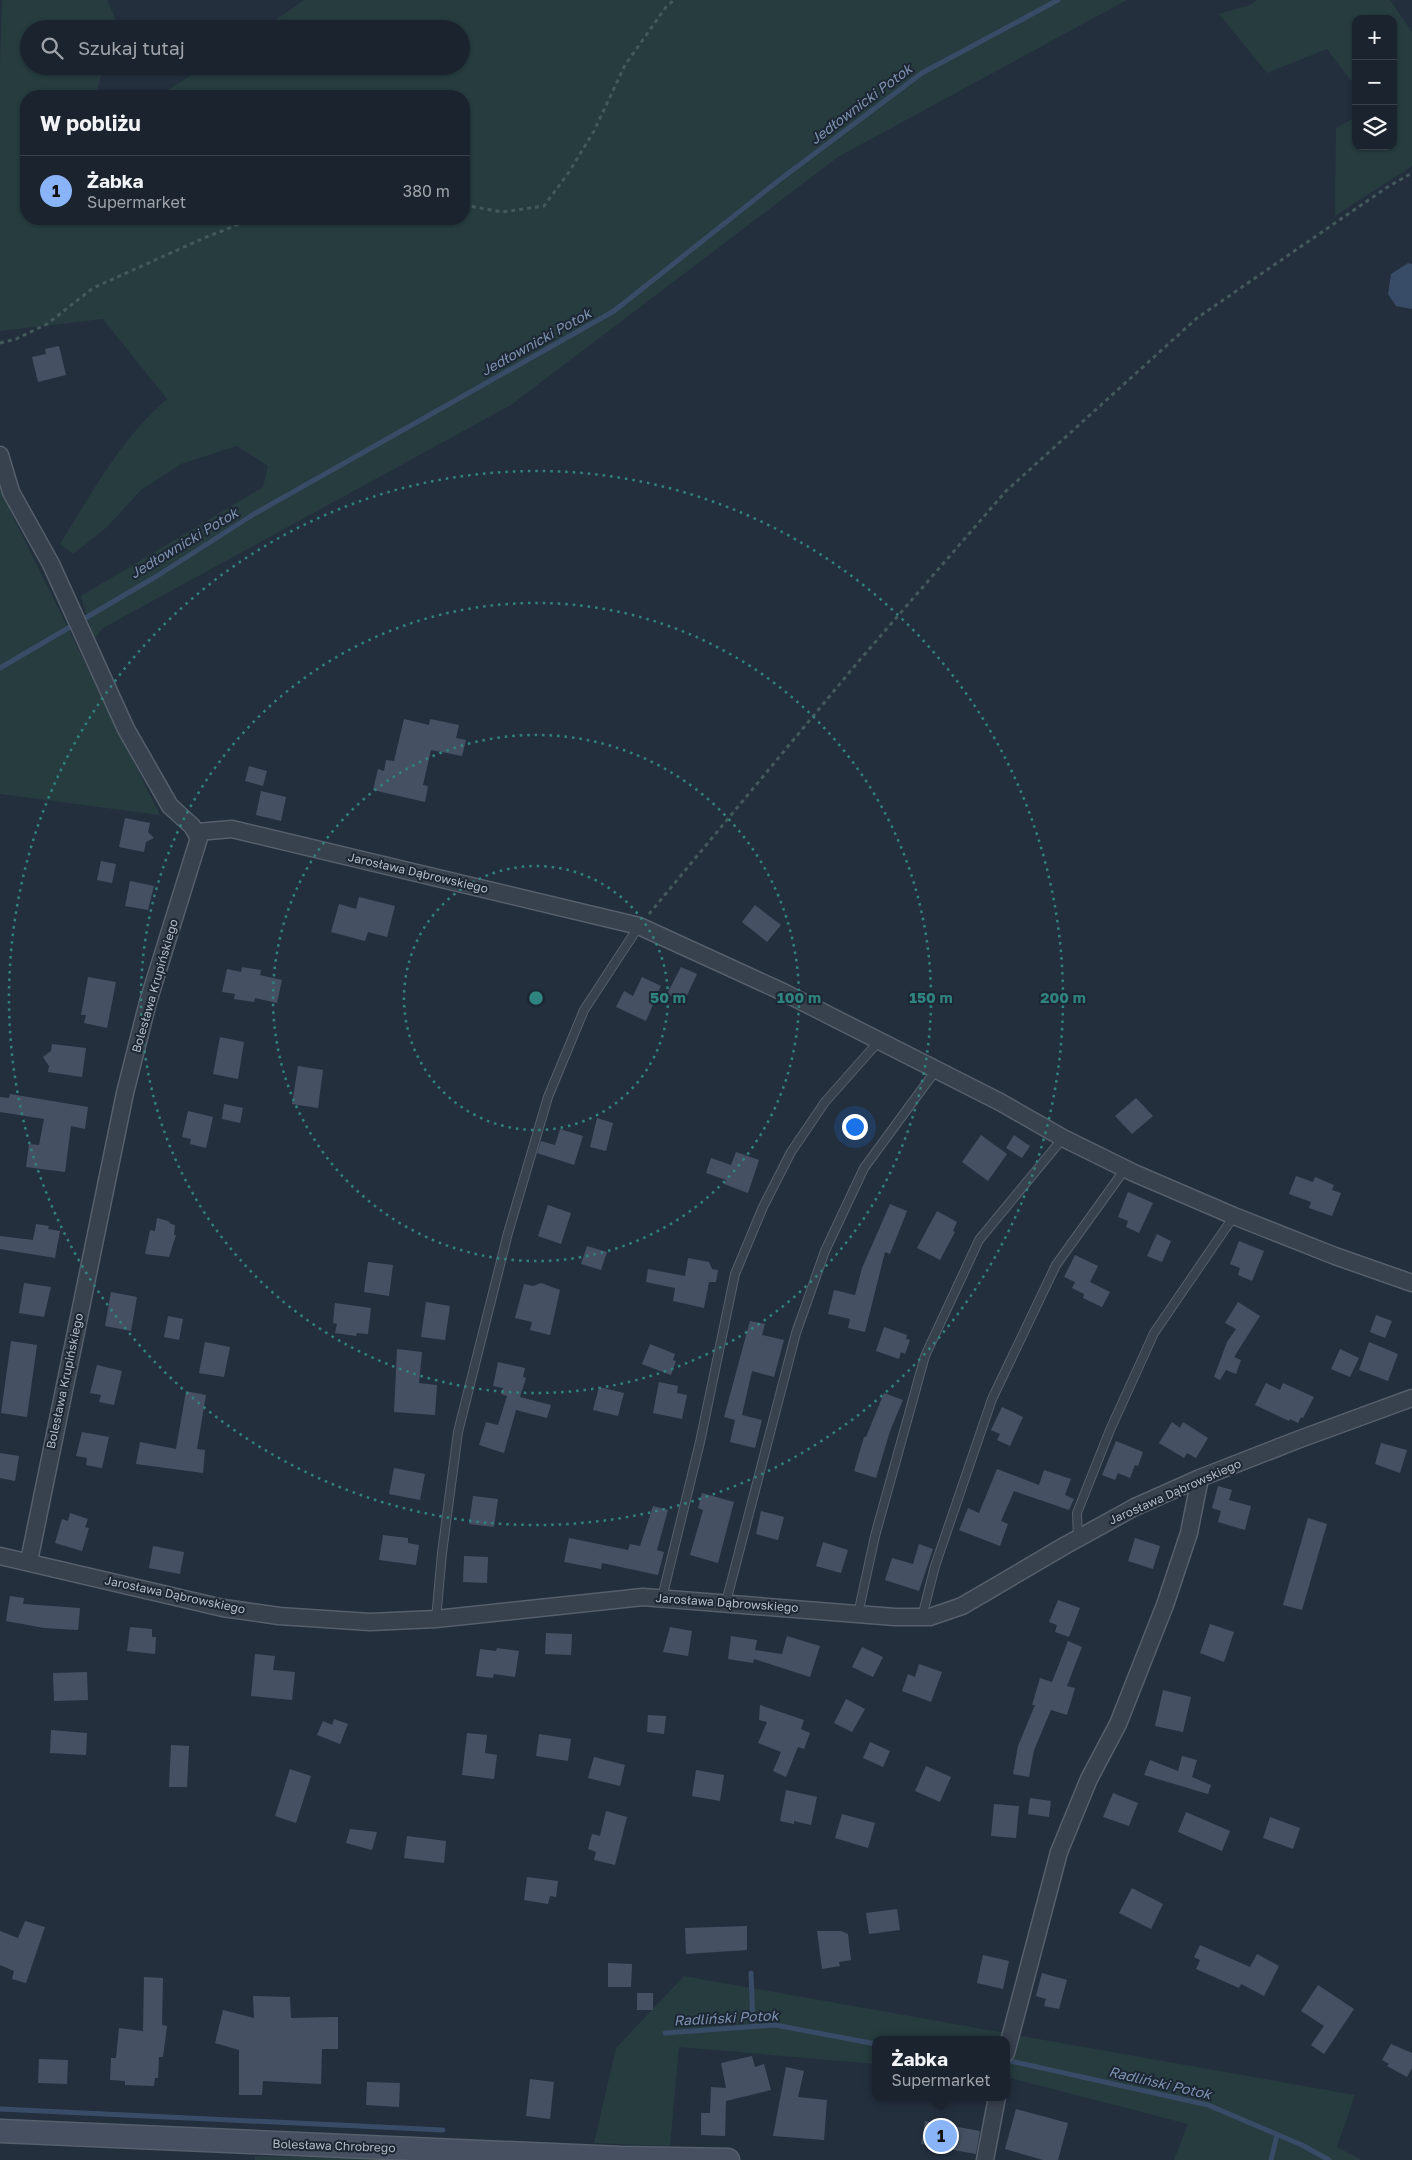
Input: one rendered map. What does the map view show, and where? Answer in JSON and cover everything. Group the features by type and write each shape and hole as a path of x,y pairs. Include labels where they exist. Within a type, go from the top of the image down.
{"street":[{"path":"0,455 11,492 51,564 126,728 170,806 197,832"},
{"name":"Jarosława Dąbrowskiego","path":"197,832 232,829 639,926 783,992 1000,1102 1063,1138 1124,1169 1234,1216 1335,1256 1412,1283"},
{"name":"Bolesława Krupińskiego","path":"29,1561 125,1093 148,1002 196,851 199,838 197,832"},
{"name":"Jarosława Dąbrowskiego","path":"0,1556 29,1561 223,1608 270,1614 370,1622 436,1619 643,1597 726,1602 858,1614 930,1617 962,1606 1078,1538 1135,1508 1200,1478 1412,1398"},
{"path":"1010,2036 1059,1852 1089,1779 1118,1724 1165,1605 1189,1533 1200,1478"},
{"path":"985,2160 996,2101"},
{"name":"Bolesława Chrobrego","path":"0,2131 621,2158 728,2160"}],"lane":[{"path":"436,1619 442,1553 458,1432 508,1233 548,1097 584,1010 639,926"},
{"path":"662,1598 700,1442 735,1274 762,1207 791,1152 825,1102 879,1041"},
{"path":"726,1602 796,1333 825,1251 864,1168 936,1070"},
{"path":"858,1614 875,1536 926,1356 979,1240 1063,1138"},
{"path":"922,1617 935,1566 992,1399 1056,1265 1124,1169"},
{"path":"1078,1538 1077,1513 1110,1430 1154,1333 1234,1216"}],"path":[{"path":"470,206 502,212 544,206 569,172 594,131 625,66 666,7 674,0"},
{"path":"639,926 858,662 1006,491 1197,318 1386,188 1412,173"},
{"path":"0,343 16,339 47,324 93,288 237,225"}],"green space":[{"path":"2,0 107,0 116,20 20,20 20,75 101,75 97,90 20,90 20,225 470,225 470,90 168,90 192,75 470,75 470,20 276,20 304,0 1127,0 838,157 511,405 103,628 94,639 81,596 263,487 268,466 237,446 181,464 141,490 106,528 73,554 60,544 121,449 135,431 167,399 103,319 0,331 0,64"},
{"path":"1257,0 1390,0 1412,32 1412,166 1335,216 1336,128 1352,119 1352,150 1397,150 1397,15 1352,15 1352,82 1327,49 1267,73 1219,14 1250,5"},
{"path":"0,490 160,815 0,794"},
{"path":"684,1976 1355,2095 1337,2147 1362,2160 1174,2160 1188,2124 1010,2078 1010,2036 872,2036 872,2064 679,2047 670,2146 594,2143 616,2048"},
{"path":"255,2156 427,2159 427,2160 255,2160"}],"water":[{"path":"1408,263 1412,264 1412,309 1396,306 1388,294 1391,274"}],"building":[{"path":"59,346 66,375 38,382 32,357 46,354 45,349"},
{"path":"404,719 429,725 430,719 459,725 456,738 466,740 462,756 431,750 423,785 428,786 425,802 373,790 378,769 384,771 386,760 394,761"},
{"path":"249,766 267,771 263,786 245,781"},
{"path":"261,791 286,797 281,821 256,815"},
{"path":"125,818 150,823 148,832 154,838 146,842 144,852 119,847"},
{"path":"101,861 116,864 112,883 97,880"},
{"path":"130,881 154,886 148,910 125,906"},
{"path":"359,897 395,906 387,937 368,932 365,941 331,932 339,904 356,909"},
{"path":"755,905 781,925 767,942 742,922"},
{"path":"242,967 261,970 260,975 282,980 277,1003 255,998 254,1002 234,999 235,994 222,992 227,969 241,972"},
{"path":"681,967 697,974 684,1002 667,994"},
{"path":"88,977 116,982 107,1028 84,1023 86,1015 81,1015"},
{"path":"642,977 661,986 646,1021 616,1007 624,991 633,996"},
{"path":"220,1037 244,1042 238,1079 213,1074"},
{"path":"52,1044 86,1048 82,1077 48,1072 49,1066 43,1057 51,1051"},
{"path":"298,1066 323,1070 318,1108 292,1104"},
{"path":"10,1094 88,1107 85,1129 71,1126 65,1172 26,1167 29,1144 39,1145 44,1119 0,1112 0,1097 9,1098"},
{"path":"1136,1098 1153,1116 1132,1134 1115,1116"},
{"path":"224,1104 243,1108 240,1123 222,1119"},
{"path":"188,1111 213,1117 206,1148 190,1144 191,1139 182,1137"},
{"path":"597,1118 613,1123 606,1151 590,1147"},
{"path":"560,1129 583,1136 574,1165 537,1153 541,1141 555,1145"},
{"path":"981,1135 1007,1154 988,1181 962,1162"},
{"path":"1014,1135 1030,1146 1022,1158 1006,1148"},
{"path":"736,1152 759,1160 748,1193 724,1184 726,1180 706,1173 711,1158 731,1165"},
{"path":"1296,1176 1313,1182 1315,1177 1334,1185 1332,1190 1341,1193 1332,1216 1309,1208 1311,1202 1289,1194"},
{"path":"1128,1192 1153,1203 1139,1233 1126,1227 1128,1221 1118,1217"},
{"path":"890,1204 907,1211 890,1254 885,1252 865,1332 848,1328 850,1319 828,1314 834,1290 855,1295 862,1268"},
{"path":"548,1205 571,1213 561,1244 538,1236"},
{"path":"937,1211 957,1222 953,1231 955,1232 940,1260 917,1248"},
{"path":"157,1218 175,1225 174,1235 176,1235 169,1257 145,1254 150,1230 155,1231"},
{"path":"36,1224 49,1226 48,1229 60,1231 55,1258 0,1249 0,1236 33,1240"},
{"path":"1157,1234 1171,1241 1162,1262 1147,1256"},
{"path":"1239,1241 1264,1251 1252,1281 1238,1275 1240,1268 1230,1264"},
{"path":"587,1246 607,1252 601,1270 581,1264"},
{"path":"1075,1255 1098,1266 1090,1282 1110,1292 1102,1307 1083,1298 1084,1294 1072,1288 1075,1282 1064,1277"},
{"path":"688,1258 709,1262 712,1269 718,1270 716,1282 709,1282 704,1308 673,1301 675,1288 646,1282 648,1269 685,1276"},
{"path":"368,1262 393,1265 389,1296 364,1292"},
{"path":"24,1283 51,1287 44,1317 19,1313"},
{"path":"541,1283 560,1290 550,1335 530,1330 532,1322 515,1318 524,1284 533,1286"},
{"path":"111,1292 137,1297 131,1331 105,1326"},
{"path":"426,1302 450,1306 445,1340 421,1337"},
{"path":"1238,1302 1260,1316 1234,1357 1241,1360 1236,1374 1226,1370 1220,1380 1214,1377 1227,1342 1236,1329 1225,1323"},
{"path":"335,1303 371,1308 368,1334 357,1333 356,1336 335,1333 337,1324 333,1323"},
{"path":"1376,1315 1392,1321 1385,1338 1370,1332"},
{"path":"168,1316 183,1319 179,1340 164,1337"},
{"path":"750,1321 765,1324 762,1335 784,1340 774,1377 752,1371 742,1415 762,1420 755,1448 730,1442 735,1420 724,1417"},
{"path":"884,1327 907,1335 906,1339 910,1340 905,1354 901,1352 899,1359 876,1351"},
{"path":"11,1341 37,1345 27,1417 1,1413"},
{"path":"205,1342 230,1347 224,1377 199,1373"},
{"path":"1369,1342 1398,1354 1388,1381 1359,1370"},
{"path":"650,1344 675,1354 673,1360 676,1361 671,1375 642,1364"},
{"path":"397,1349 422,1352 419,1383 437,1385 435,1415 394,1412"},
{"path":"1340,1349 1359,1358 1350,1377 1331,1369"},
{"path":"498,1362 525,1368 523,1377 526,1378 520,1397 551,1405 547,1418 516,1410 504,1453 479,1445 486,1422 498,1425 507,1396 501,1394 503,1388 493,1386"},
{"path":"97,1365 122,1371 114,1405 99,1402 101,1395 90,1393"},
{"path":"659,1382 678,1386 677,1393 687,1395 682,1419 653,1413"},
{"path":"1266,1383 1280,1390 1283,1383 1314,1397 1303,1418 1301,1417 1298,1423 1290,1419 1289,1421 1255,1405"},
{"path":"599,1387 624,1393 618,1416 593,1410"},
{"path":"186,1391 206,1395 197,1449 205,1450 203,1473 136,1464 140,1442 176,1449"},
{"path":"884,1393 903,1400 890,1431 876,1478 854,1471 864,1437 866,1437"},
{"path":"1002,1407 1023,1417 1010,1446 997,1440 1000,1434 991,1430"},
{"path":"1172,1422 1180,1428 1183,1422 1208,1438 1196,1458 1187,1453 1184,1458 1159,1443"},
{"path":"82,1432 109,1437 102,1468 86,1465 87,1458 76,1456"},
{"path":"1116,1441 1143,1452 1138,1466 1135,1465 1130,1478 1118,1473 1115,1480 1102,1475"},
{"path":"1381,1443 1407,1450 1400,1473 1375,1464"},
{"path":"0,1453 19,1456 15,1481 0,1478"},
{"path":"394,1468 425,1474 420,1500 389,1494"},
{"path":"997,1469 1039,1485 1044,1470 1071,1479 1065,1495 1074,1499 1069,1510 1014,1491 1001,1521 1008,1524 1000,1546 959,1530 968,1508 979,1513"},
{"path":"1218,1486 1232,1490 1229,1500 1251,1506 1245,1530 1218,1522 1221,1511 1212,1508"},
{"path":"702,1493 734,1502 718,1563 690,1555 703,1510 698,1508"},
{"path":"473,1496 498,1499 494,1527 469,1524"},
{"path":"653,1506 668,1510 657,1550 664,1552 658,1575 602,1563 601,1569 564,1562 569,1538 628,1550 630,1544 640,1546"},
{"path":"761,1511 784,1517 778,1540 756,1534"},
{"path":"70,1513 88,1519 85,1527 89,1528 82,1551 55,1543 62,1519 68,1521"},
{"path":"1308,1518 1327,1524 1302,1610 1283,1605"},
{"path":"383,1535 408,1538 408,1543 419,1545 416,1565 379,1560"},
{"path":"1135,1538 1160,1546 1153,1569 1128,1561"},
{"path":"823,1542 848,1550 841,1573 816,1566"},
{"path":"919,1544 933,1549 919,1591 885,1580 892,1558 913,1564"},
{"path":"153,1546 184,1552 180,1574 149,1568"},
{"path":"464,1556 488,1557 487,1583 463,1582"},
{"path":"10,1596 24,1598 23,1604 80,1608 78,1630 44,1628 6,1621"},
{"path":"1058,1600 1080,1608 1069,1637 1055,1632 1057,1625 1049,1622"},
{"path":"1210,1624 1234,1632 1224,1662 1200,1653"},
{"path":"130,1627 152,1629 152,1637 156,1637 155,1654 127,1651"},
{"path":"670,1627 692,1631 688,1656 663,1652"},
{"path":"546,1633 572,1634 571,1655 545,1654"},
{"path":"731,1636 757,1640 755,1650 782,1654 787,1636 820,1646 810,1677 754,1659 753,1663 728,1659"},
{"path":"1068,1641 1082,1647 1067,1686 1075,1688 1067,1715 1051,1710 1034,1750 1029,1777 1013,1774 1018,1746 1035,1705 1032,1705 1040,1678 1052,1682"},
{"path":"862,1647 883,1657 873,1677 852,1667"},
{"path":"497,1648 519,1651 515,1677 494,1674 493,1678 476,1676 480,1649 496,1651"},
{"path":"255,1654 275,1656 273,1670 295,1672 292,1700 251,1696"},
{"path":"919,1664 942,1672 931,1702 902,1691 908,1674 915,1677"},
{"path":"87,1672 88,1700 54,1701 53,1673"},
{"path":"1163,1690 1191,1697 1183,1732 1155,1726"},
{"path":"846,1699 865,1709 852,1732 834,1723"},
{"path":"760,1705 804,1720 801,1729 810,1733 804,1749 798,1747 786,1777 773,1771 781,1752 758,1743 767,1722 759,1720"},
{"path":"648,1715 666,1716 664,1734 647,1732"},
{"path":"334,1719 348,1724 340,1744 317,1735 323,1721 332,1725"},
{"path":"51,1730 87,1733 86,1755 50,1753"},
{"path":"467,1733 487,1735 485,1753 497,1755 494,1779 462,1775"},
{"path":"539,1734 571,1739 568,1761 536,1756"},
{"path":"870,1742 890,1751 883,1767 863,1758"},
{"path":"171,1745 189,1746 187,1787 169,1787"},
{"path":"1182,1756 1197,1760 1192,1777 1211,1785 1208,1794 1144,1775 1150,1760 1178,1771"},
{"path":"594,1757 625,1765 620,1786 588,1778"},
{"path":"926,1766 951,1777 940,1802 915,1791"},
{"path":"290,1769 311,1776 296,1823 275,1816"},
{"path":"696,1770 724,1775 720,1801 692,1796"},
{"path":"786,1790 817,1797 811,1825 794,1821 794,1824 780,1821"},
{"path":"1113,1793 1138,1803 1129,1826 1103,1817"},
{"path":"1030,1798 1051,1801 1049,1817 1028,1814"},
{"path":"994,1804 1019,1806 1016,1838 991,1836"},
{"path":"606,1811 627,1817 615,1865 594,1860 596,1852 588,1849 592,1834 600,1836"},
{"path":"1186,1812 1230,1831 1222,1851 1178,1832"},
{"path":"842,1814 875,1823 868,1848 835,1838"},
{"path":"1270,1817 1300,1828 1293,1849 1263,1838"},
{"path":"350,1829 377,1832 372,1850 346,1843"},
{"path":"407,1836 446,1841 444,1863 404,1858"},
{"path":"527,1877 558,1881 556,1897 550,1896 548,1904 524,1900"},
{"path":"1132,1888 1163,1904 1151,1929 1119,1913"},
{"path":"897,1909 900,1930 869,1934 866,1913"},
{"path":"25,1921 45,1927 26,1983 12,1979 14,1971 0,1965 0,1931 18,1938"},
{"path":"747,1926 747,1950 686,1954 685,1928"},
{"path":"817,1931 841,1931 848,1934 851,1960 839,1962 840,1966 822,1969"},
{"path":"1200,1945 1250,1967 1257,1954 1279,1966 1264,1996 1241,1984 1239,1988 1196,1969 1200,1960 1194,1957"},
{"path":"983,1955 1009,1961 1003,1989 977,1983"},
{"path":"608,1963 632,1964 631,1987 608,1987"},
{"path":"1042,1973 1067,1980 1059,2009 1044,2006 1046,1999 1036,1996"},
{"path":"144,1977 163,1978 162,2025 167,2026 163,2057 159,2057 158,2078 155,2078 154,2086 125,2085 125,2081 110,2080 111,2058 116,2058 119,2028 143,2031"},
{"path":"1318,1985 1354,2009 1324,2054 1311,2045 1324,2026 1301,2011"},
{"path":"637,1993 653,1993 653,2010 637,2010"},
{"path":"253,1996 290,1997 291,2018 338,2017 338,2049 322,2049 321,2084 263,2081 262,2095 239,2095 239,2050 215,2043 223,2010 254,2018"},
{"path":"1391,2044 1412,2053 1412,2068 1407,2077 1387,2066 1389,2064 1382,2060"},
{"path":"752,2056 755,2067 764,2064 771,2090 726,2101 725,2136 701,2135 701,2113 710,2113 711,2087 726,2088 721,2063"},
{"path":"39,2059 68,2060 67,2084 38,2083"},
{"path":"786,2067 804,2071 798,2097 827,2100 824,2140 773,2136"},
{"path":"530,2079 554,2082 550,2119 526,2116"},
{"path":"367,2082 400,2083 399,2107 366,2105"},
{"path":"1016,2109 1068,2123 1058,2160 1043,2160 1005,2149"},
{"path":"925,2121 980,2131 976,2154 921,2144"}],"waterway":[{"name":"Jedłownicki Potok","path":"0,668 157,576 254,514 614,311 778,181 922,73 1058,0"},
{"path":"751,1973 753,2026"},
{"name":"Radliński Potok","path":"665,2033 775,2025 872,2043"},
{"name":"Radliński Potok","path":"1010,2061 1208,2105 1302,2145 1329,2160"},
{"path":"0,2109 443,2130"},
{"path":"1271,2160 1277,2135"}],"place":[{"name":"Żabka","path":"941,2136"}]}
